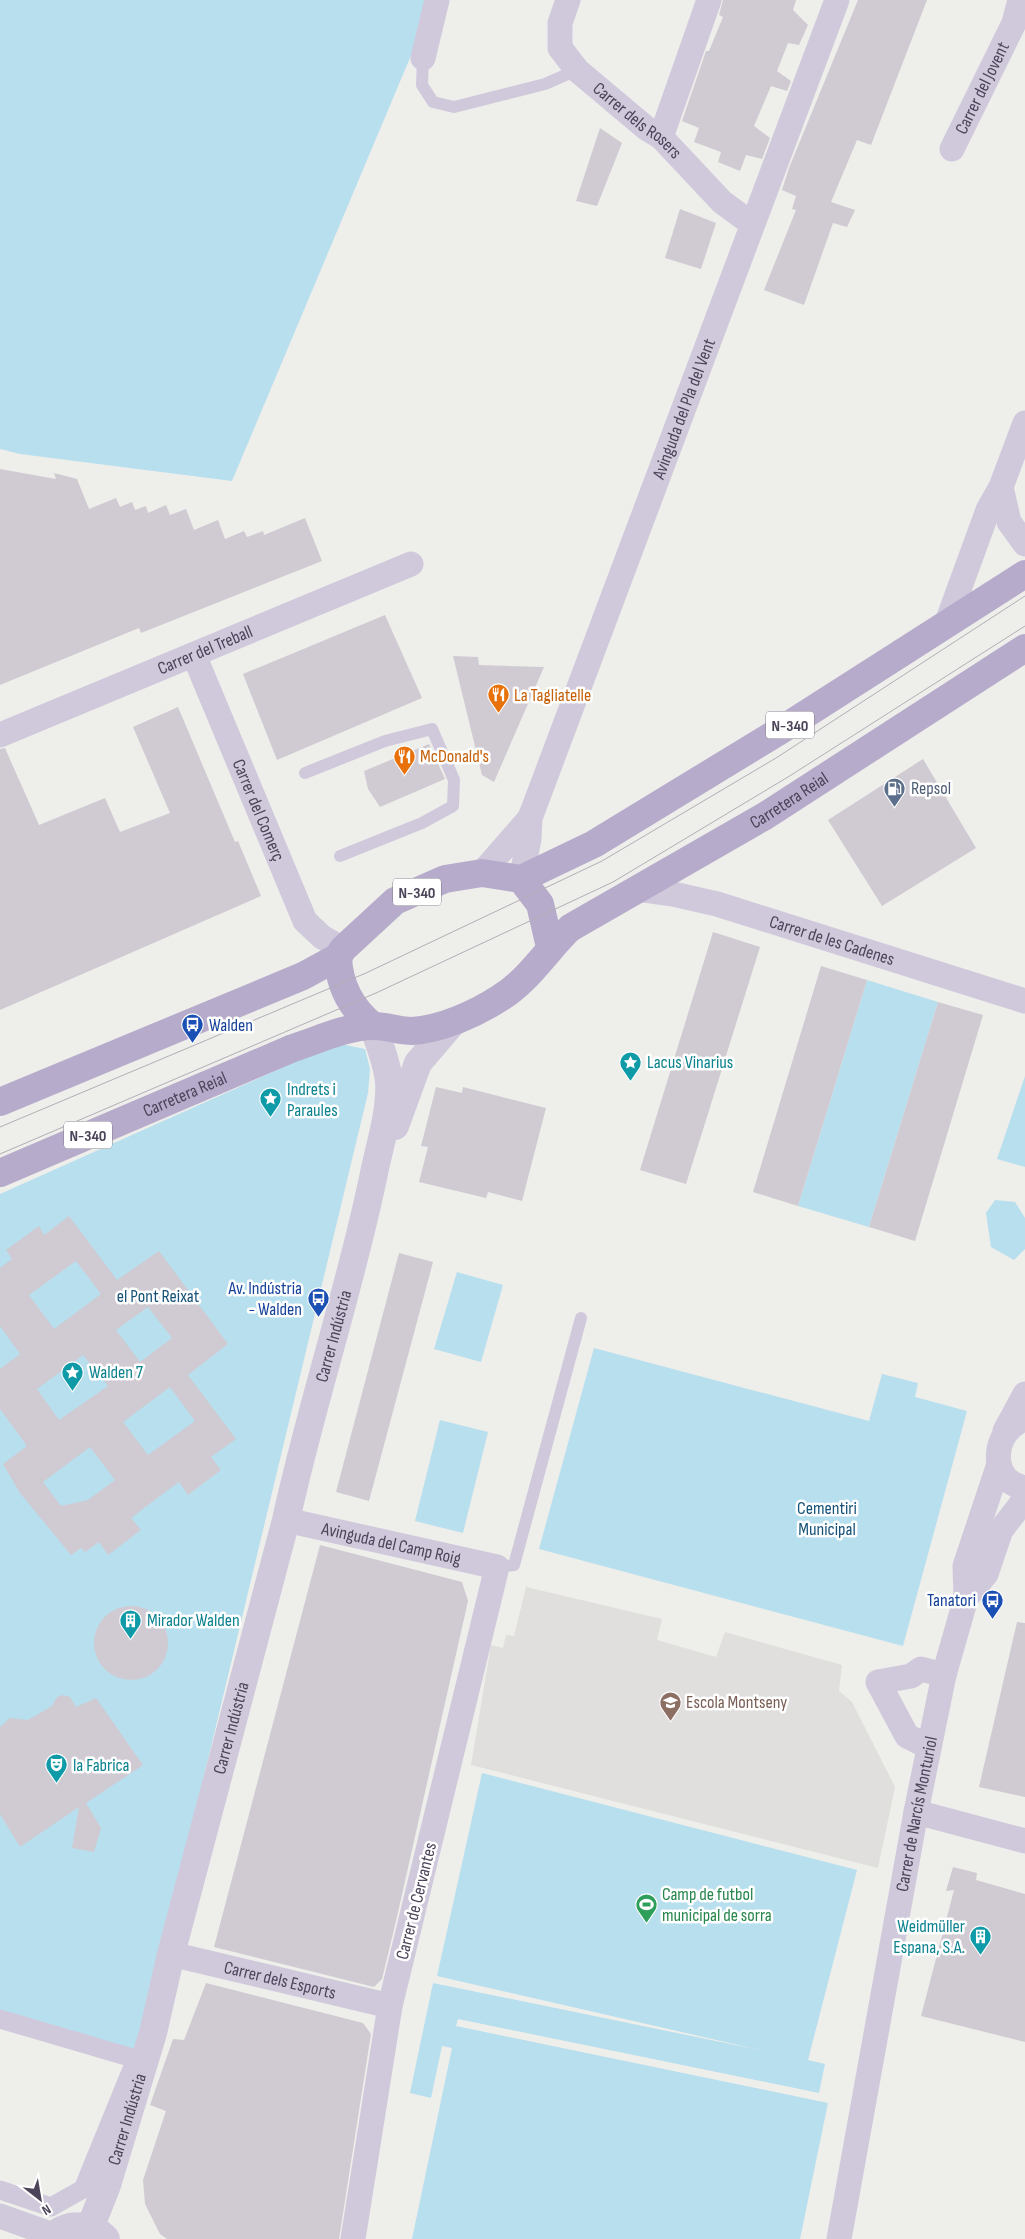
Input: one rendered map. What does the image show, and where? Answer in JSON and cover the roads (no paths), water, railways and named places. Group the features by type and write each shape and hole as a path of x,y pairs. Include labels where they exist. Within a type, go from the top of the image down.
{"main road":[{"name":"N-340","path":"0,1102 303,976 340,953 395,901 445,879 482,873 521,878 571,855 781,730 1025,574"},
{"name":"Carretera Reial","path":"0,1173 293,1048 344,1032 373,1026 412,1031 454,1022 501,998 520,981 550,947 570,928 765,816 1025,648"},
{"path":"521,878 540,904 550,947"},
{"path":"340,953 338,972 346,994 364,1018 373,1026"}],"street":[{"path":"423,58 437,0"},
{"name":"Carrer dels Rosers","path":"568,0 560,23 560,48 577,70 646,128 661,137 722,202 752,224"},
{"path":"661,137 709,0"},
{"name":"Avinguda del Pla del Vent","path":"521,878 530,828 752,224 837,0"},
{"name":"Carrer del Jovent","path":"952,149 1014,23 1020,0"},
{"path":"946,625 988,510 1001,487 1025,422"},
{"path":"1001,487 1009,522 1025,544"},
{"name":"Carrer del Treball","path":"0,735 411,564"},
{"name":"Carrer del Comerç","path":"194,655 305,921 340,953"},
{"path":"530,828 546,852 571,855"},
{"name":"Avinguda del Pla del Vent","path":"482,873 530,828"},
{"name":"Carrer de les Cadenes","path":"637,889 673,894 716,904 1025,1001"},
{"path":"363,1225 398,1113 418,1063 454,1022"},
{"path":"363,1225 386,1111 389,1081 384,1058 373,1026"},
{"name":"Carrer Indústria","path":"98,2233 107,2185 153,2033 171,1954 286,1520 298,1464 363,1225"},
{"path":"1004,1433 1025,1394"},
{"path":"1004,1433 1013,1424 1025,1418"},
{"name":"Carrer de Narcís Monturiol","path":"839,2239 916,1812 944,1675 966,1598 965,1566 999,1464 998,1453 1004,1433"},
{"path":"999,1464 1012,1481 1025,1488"},
{"name":"Carrer de Narcís Monturiol","path":"966,1598 986,1574 1001,1530 1025,1499"},
{"name":"Avinguda del Camp Roig","path":"286,1520 497,1567"},
{"name":"Carrer de Cervantes","path":"353,2239 390,2006 497,1567"},
{"path":"929,1747 907,1736 871,1679 911,1676 921,1669 944,1675"},
{"path":"916,1812 1025,1841"},
{"name":"Carrer dels Esports","path":"171,1954 390,2006"},
{"path":"0,2019 136,2059 83,2189 51,2207 0,2190"},
{"path":"0,2216 52,2237 71,2227 98,2233"}],"lane":[{"path":"423,58 422,85 433,102 454,107 545,84 577,70"},
{"path":"304,774 384,741 432,729 454,780 454,806 422,823 340,856"},
{"path":"497,1567 514,1565 581,1318"}],"tram line":[{"path":"0,1127 366,973 602,861 776,758 1025,596"},
{"path":"0,1154 376,993 613,882 788,777 1025,626"}],"place":[{"name":"La Tagliatelle","path":"498,714"},
{"name":"McDonald's","path":"404,775"},
{"name":"Repsol","path":"895,807"},
{"name":"Walden","path":"193,1044"},
{"name":"Lacus Vinarius","path":"631,1081"},
{"name":"Indrets i Paraules","path":"271,1118"},
{"name":"Av. Indústria - Walden","path":"318,1317"},
{"name":"Walden 7","path":"73,1391"},
{"name":"Tanatori","path":"992,1619"},
{"name":"Mirador Walden","path":"131,1639"},
{"name":"Escola Montseny","path":"670,1721"},
{"name":"la Fabrica","path":"57,1784"},
{"name":"Camp de futbol municipal de sorra","path":"646,1923"},
{"name":"Weidmüller Espana, S.A.","path":"981,1955"}],"park label":[{"name":"el Pont Reixat","path":"158,1296"},
{"name":"Cementiri Municipal","path":"827,1518"}]}
